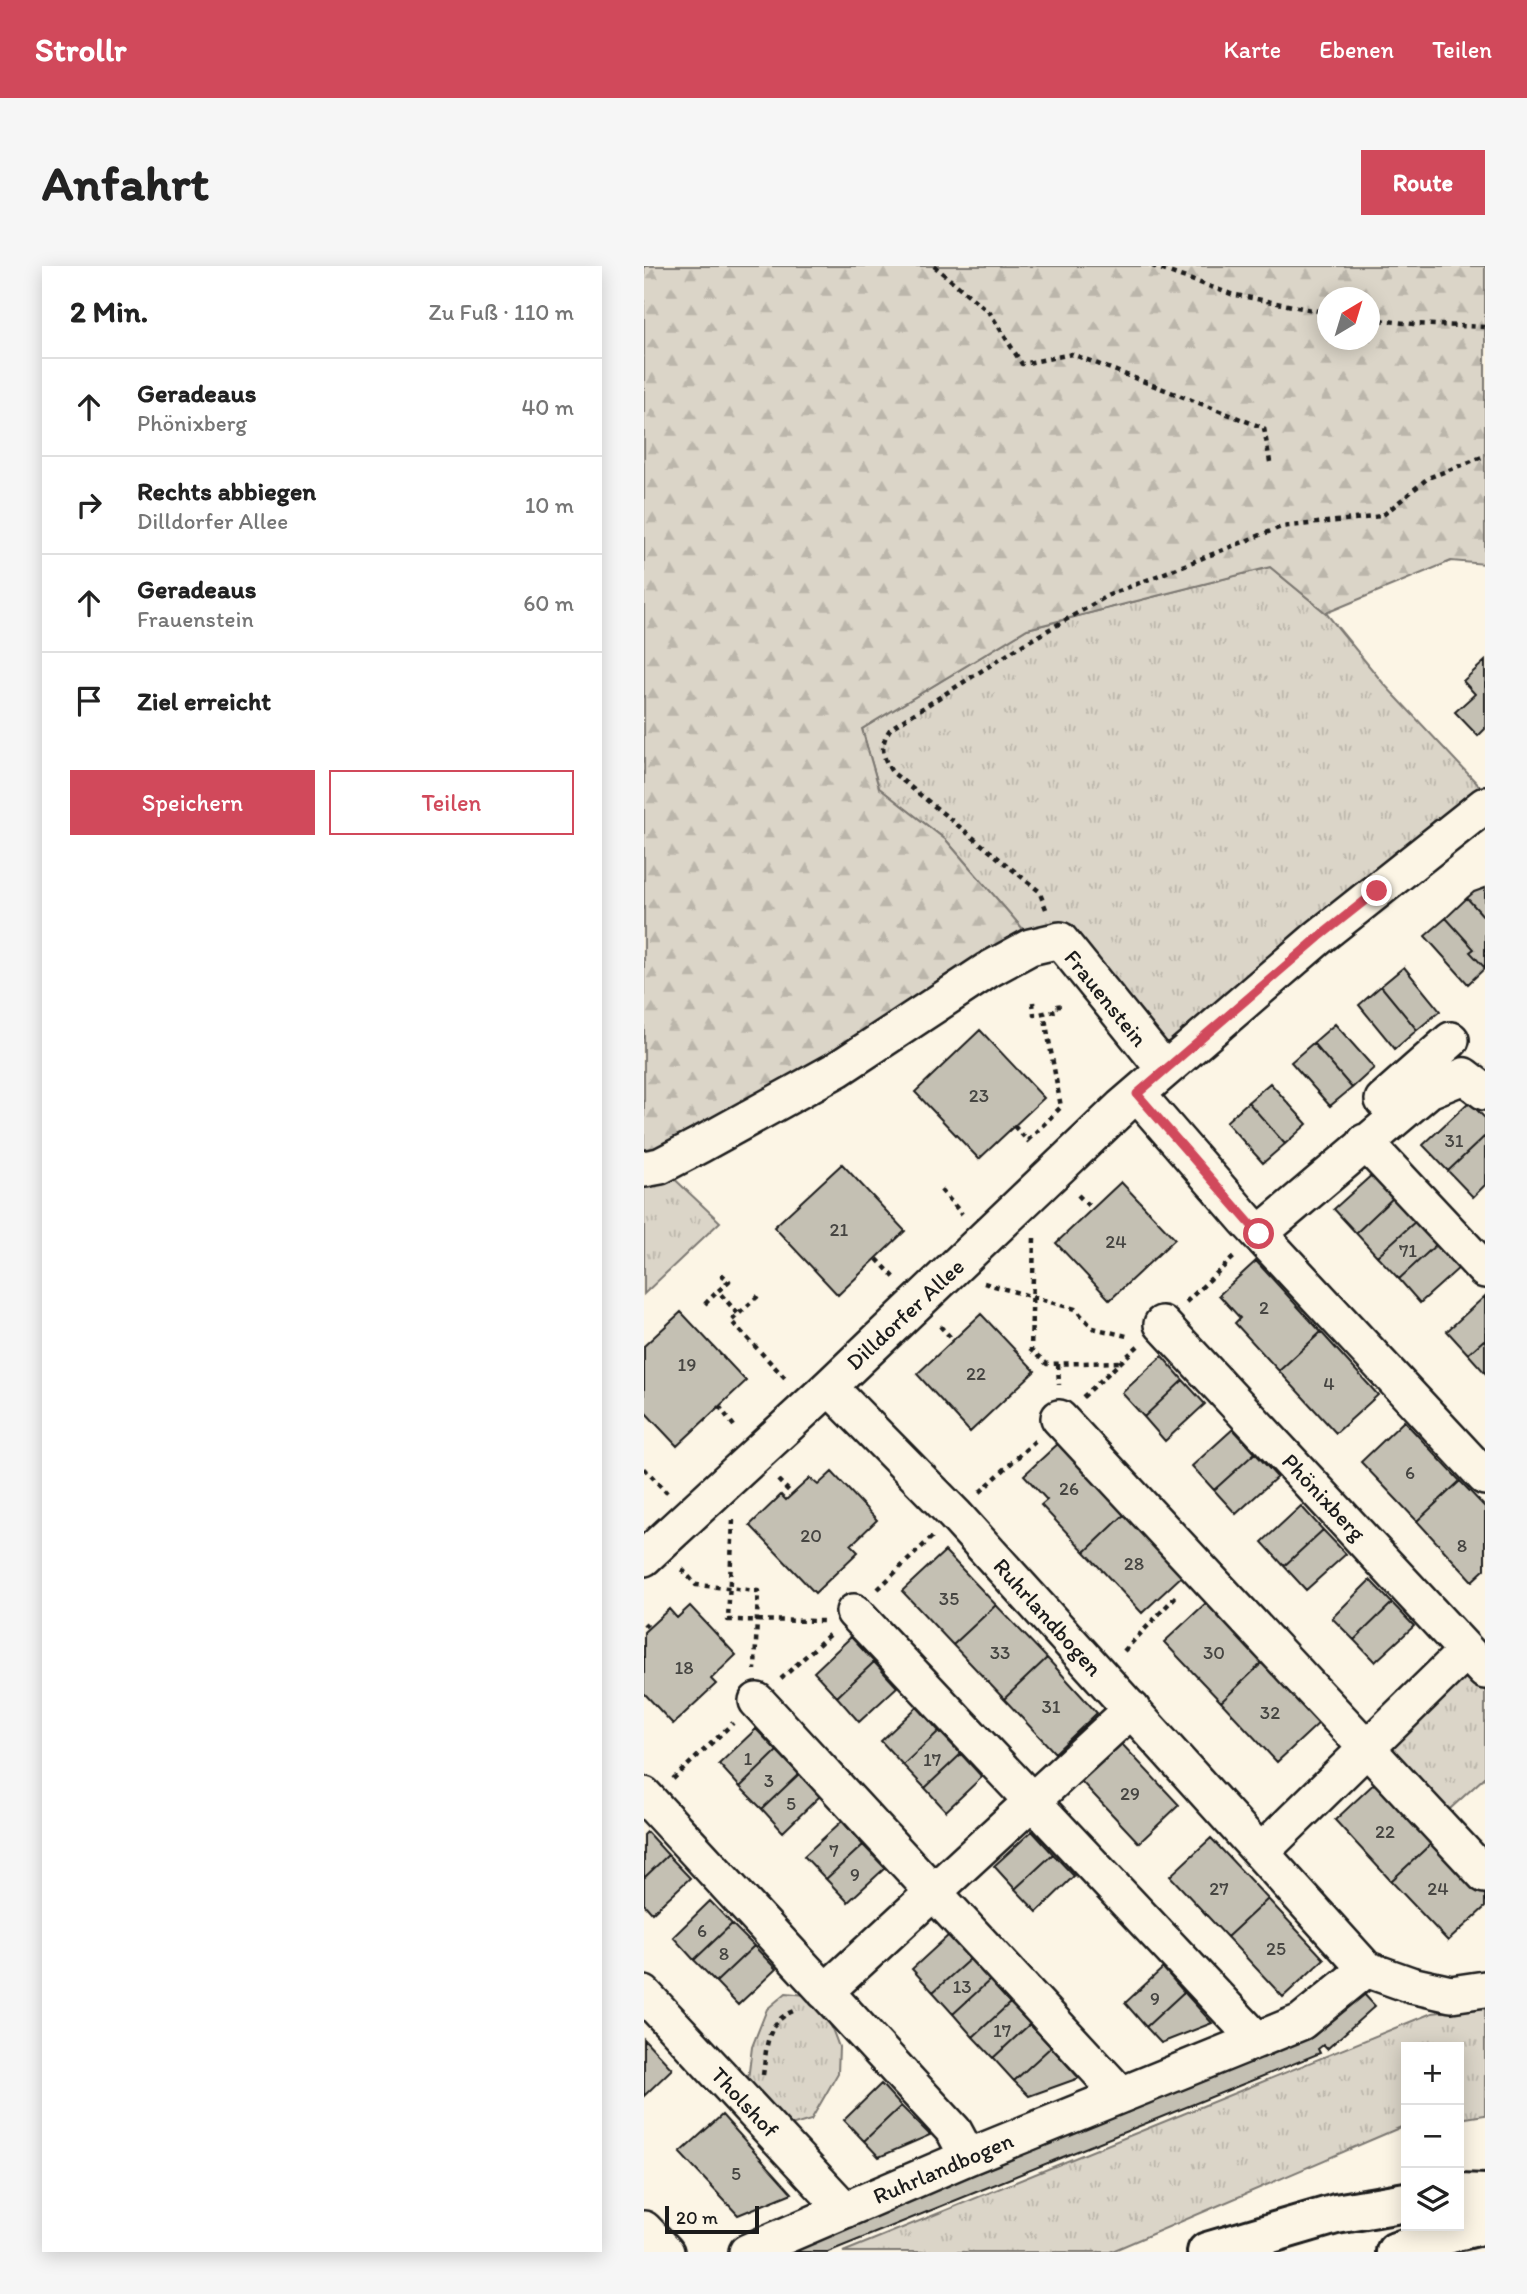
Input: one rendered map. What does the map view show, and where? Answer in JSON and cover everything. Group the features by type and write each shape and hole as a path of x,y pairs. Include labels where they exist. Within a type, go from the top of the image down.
{"highway":[{"path":"1464,2193 1485,2194"},
{"path":"1207,2252 1336,2214 1401,2203"},
{"path":"1396,2252 1485,2224"}],"street":[{"path":"1165,1070 1319,937 1485,804"},
{"name":"Frauenstein","path":"644,1169 660,1166 700,1146 838,1069 988,970 1030,947 1060,940 1165,1070"},
{"path":"1252,1227 1451,1040"},
{"name":"Dilldorfer Allee","path":"651,1551 1165,1070"},
{"path":"1252,1227 1429,1090 1464,1076 1485,1092"},
{"path":"1137,1094 1252,1227 1485,1477"},
{"path":"1365,1142 1485,1270"},
{"name":"Phönixberg","path":"1147,1331 1476,1661"},
{"name":"Ruhrlandbogen","path":"819,1396 955,1515 1366,1969 1411,1985 1451,1994 1485,1989"},
{"path":"1059,1419 1485,1875"},
{"path":"845,1617 1032,1801 1257,2040"},
{"path":"1261,1852 1366,1747 1476,1661"},
{"path":"756,1687 934,1892 1121,2095"},
{"path":"834,2002 934,1892 1132,1709"},
{"path":"644,1795 954,2131 968,2157"},
{"name":"Ruhrlandbogen","path":"747,2252 968,2157 1301,2022 1366,1969"},
{"name":"Tholshof","path":"644,1994 845,2210"},
{"path":"644,2229 666,2252"}],"path":[{"path":"934,266 990,313 1022,364 1072,354 1264,428 1270,462"},
{"path":"1152,266 1231,294 1317,311"},
{"path":"1380,320 1485,327"},
{"path":"1060,940 1038,891 892,772 883,751 884,741 891,728 1024,644 1109,595 1281,527 1382,516 1428,478 1485,456"},
{"path":"1033,1002 1034,1015 1059,1010 1058,999"},
{"path":"1028,1140 1061,1107 1044,1013"},
{"path":"941,1190 956,1207"},
{"path":"1022,1203 1036,1223 1031,1350 1046,1364 1121,1362"},
{"path":"960,1262 980,1282 1075,1309 1093,1328 1147,1331"},
{"path":"705,1304 729,1281 722,1274"},
{"path":"718,1291 738,1314"},
{"path":"758,1296 731,1321 819,1396"},
{"path":"715,1493 733,1519 728,1620 845,1617"},
{"path":"651,1551 696,1585 758,1591 756,1687"},
{"path":"1101,1675 1202,1569"},
{"path":"644,1623 649,1628"},
{"path":"758,2116 767,2043 772,2026 789,2013 800,2009 812,2009 834,2017 834,2002"}],"green space":[{"path":"644,266 1485,266 1485,564 1451,561 1326,613 1270,567 1027,629 862,729 879,788 946,840 1035,943 644,1165"},
{"path":"1270,567 1326,613 1383,683 1485,792 1166,1066 1148,1044 1035,943 946,840 879,788 862,729 1027,629"},
{"path":"665,1170 720,1222 644,1294 644,1173"},
{"path":"1469,1658 1485,1675 1485,1777 1441,1817 1374,1746"},
{"path":"786,1993 806,1995 823,2005 839,2047 838,2073 811,2120 791,2126 773,2112 748,2080 752,2047 767,2009"},
{"path":"1485,2007 1485,2115 1464,2118 1464,2042 1401,2042 1401,2127 1110,2252 843,2252 1432,2013"}],"building":[{"path":"1485,661 1485,729 1478,736 1455,712 1475,694 1463,681"},
{"path":"1485,888 1485,918 1467,898"},
{"path":"1467,898 1485,918 1485,968 1470,952 1474,949 1446,918"},
{"path":"1446,918 1474,949 1470,952 1485,968 1468,984 1425,936"},
{"path":"1404,967 1440,1011 1417,1030 1381,986"},
{"path":"1381,986 1417,1030 1395,1049 1359,1005"},
{"path":"1335,1024 1374,1068 1352,1088 1313,1043"},
{"path":"980,1030 1044,1098 979,1159 915,1092"},
{"path":"1313,1043 1352,1088 1330,1106 1291,1062"},
{"path":"1270,1083 1307,1124 1285,1144 1248,1102"},
{"path":"1248,1102 1285,1144 1263,1163 1226,1122"},
{"path":"1469,1102 1485,1118 1485,1136 1448,1171 1423,1145"},
{"path":"1485,1136 1485,1185 1473,1197 1448,1171"},
{"path":"842,1164 905,1231 838,1295 774,1227"},
{"path":"1374,1173 1395,1196 1356,1233 1334,1209"},
{"path":"1121,1182 1175,1239 1110,1300 1056,1243"},
{"path":"1395,1196 1417,1220 1377,1256 1356,1233"},
{"path":"1417,1220 1438,1243 1399,1279 1377,1256"},
{"path":"1438,1243 1460,1267 1420,1303 1399,1279"},
{"path":"1256,1261 1321,1332 1279,1371 1235,1323 1240,1318 1219,1295"},
{"path":"1485,1296 1485,1339 1468,1354 1447,1331"},
{"path":"681,1312 746,1381 677,1446 644,1411 644,1346"},
{"path":"981,1314 1035,1371 970,1432 917,1374"},
{"path":"1321,1332 1378,1395 1336,1433 1279,1371"},
{"path":"1485,1339 1485,1373 1468,1354"},
{"path":"1162,1356 1183,1380 1144,1417 1122,1393"},
{"path":"1183,1380 1205,1404 1165,1441 1144,1417"},
{"path":"1404,1421 1460,1481 1417,1521 1361,1462"},
{"path":"1233,1429 1255,1453 1214,1490 1192,1466"},
{"path":"1060,1442 1126,1513 1085,1552 1041,1505 1047,1500 1024,1475"},
{"path":"1255,1453 1277,1477 1236,1514 1214,1490"},
{"path":"832,1472 877,1520 851,1545 858,1552 815,1593 750,1525 781,1495 786,1500 810,1478 818,1485"},
{"path":"1460,1481 1485,1507 1485,1569 1472,1581 1417,1521"},
{"path":"1301,1506 1323,1530 1284,1566 1262,1542"},
{"path":"1126,1513 1184,1574 1142,1613 1085,1552"},
{"path":"1323,1530 1346,1554 1306,1590 1284,1566"},
{"path":"945,1551 996,1605 953,1645 902,1591"},
{"path":"1370,1580 1392,1603 1354,1640 1332,1618"},
{"path":"1207,1602 1263,1662 1221,1702 1164,1642"},
{"path":"1392,1603 1414,1626 1375,1662 1354,1640"},
{"path":"996,1605 1047,1658 1004,1699 953,1645"},
{"path":"690,1606 736,1655 711,1679 716,1684 673,1724 644,1693 644,1632 669,1609 677,1618"},
{"path":"851,1637 874,1662 837,1697 814,1672"},
{"path":"1047,1658 1097,1713 1055,1753 1004,1699"},
{"path":"874,1662 897,1687 859,1722 837,1697"},
{"path":"1263,1662 1320,1722 1277,1762 1221,1702"},
{"path":"917,1707 939,1731 903,1765 881,1741"},
{"path":"756,1729 777,1751 740,1787 719,1764"},
{"path":"939,1731 961,1754 925,1788 903,1765"},
{"path":"1121,1743 1179,1805 1139,1843 1081,1781"},
{"path":"777,1751 799,1774 762,1809 740,1787"},
{"path":"961,1754 982,1777 946,1811 925,1788"},
{"path":"799,1774 820,1796 783,1832 762,1809"},
{"path":"1378,1780 1434,1841 1391,1881 1335,1820"},
{"path":"842,1821 863,1845 826,1879 804,1856"},
{"path":"1032,1831 1053,1854 1015,1889 994,1866"},
{"path":"647,1832 668,1855 644,1878 644,1835"},
{"path":"1211,1838 1268,1899 1227,1937 1170,1876"},
{"path":"1434,1841 1485,1895 1485,1907 1448,1941 1391,1881"},
{"path":"863,1845 885,1868 848,1902 826,1879"},
{"path":"1053,1854 1074,1876 1037,1912 1015,1889"},
{"path":"668,1855 690,1878 652,1913 644,1904 644,1878"},
{"path":"1268,1899 1324,1959 1283,1997 1227,1937"},
{"path":"710,1901 732,1924 694,1960 673,1937"},
{"path":"732,1924 754,1946 716,1982 694,1960"},
{"path":"949,1935 970,1959 933,1992 912,1969"},
{"path":"754,1946 776,1969 738,2005 716,1982"},
{"path":"970,1959 990,1980 953,2014 933,1992"},
{"path":"1163,1968 1184,1992 1146,2027 1125,2003"},
{"path":"990,1980 1010,2003 973,2037 953,2014"},
{"path":"1184,1992 1212,2023 1161,2043 1146,2027"},
{"path":"1362,1992 1375,2006 1327,2049 1323,2045 1318,2049 1320,2053 828,2252 783,2252 1314,2036"},
{"path":"1010,2003 1030,2024 993,2058 973,2037"},
{"path":"1030,2024 1051,2047 1014,2081 993,2058"},
{"path":"644,2039 672,2069 644,2096"},
{"path":"1051,2047 1079,2078 1029,2096 1014,2081"},
{"path":"881,2084 901,2106 864,2141 844,2120"},
{"path":"901,2106 930,2135 879,2157 864,2141"},
{"path":"722,2115 792,2193 738,2215 680,2153"}],"route":[{"path":"1259,1234 1137,1094 1319,937 1377,891"}]}
